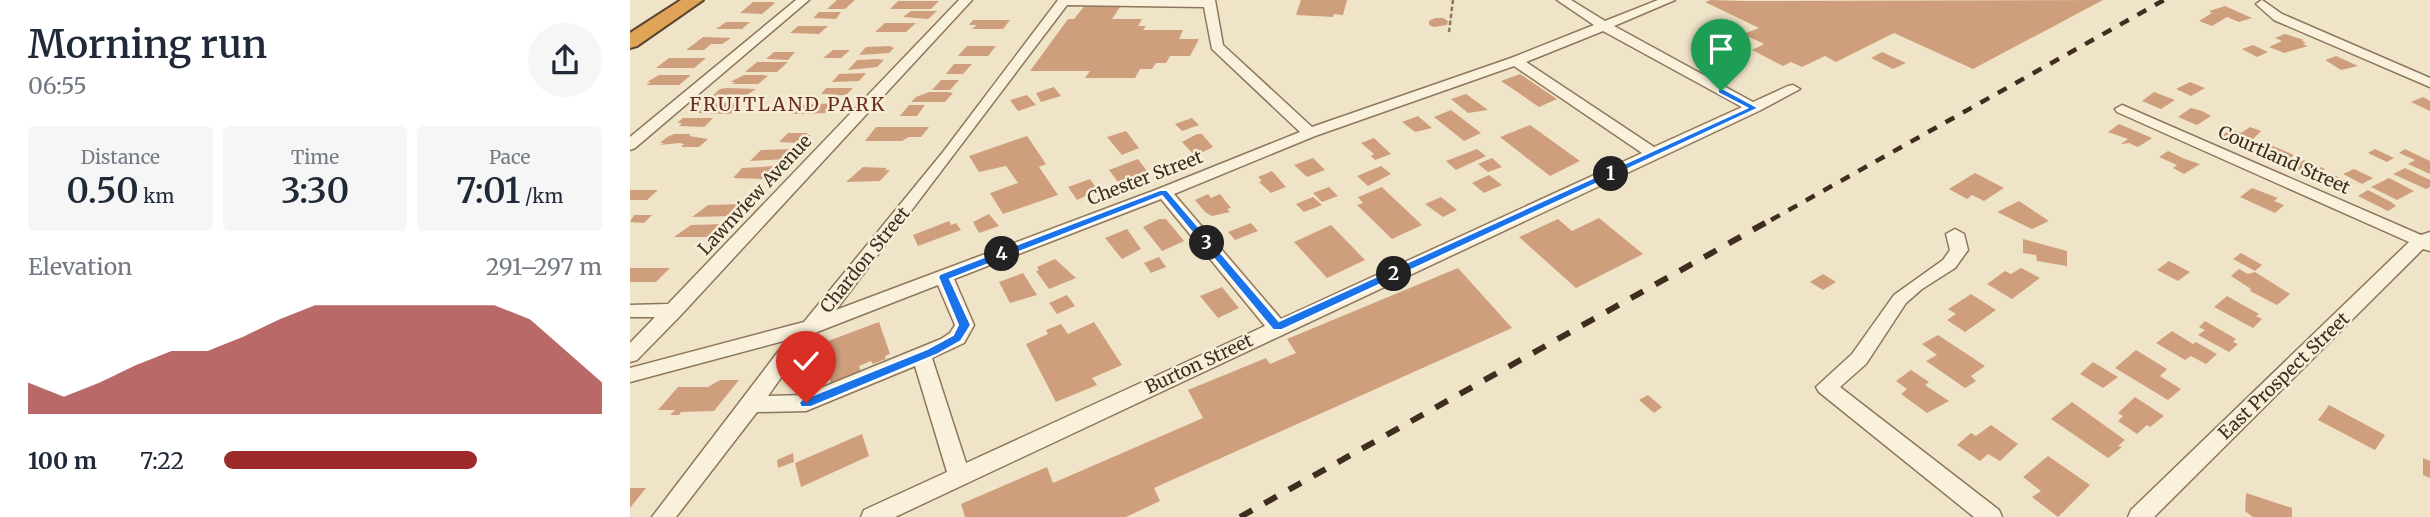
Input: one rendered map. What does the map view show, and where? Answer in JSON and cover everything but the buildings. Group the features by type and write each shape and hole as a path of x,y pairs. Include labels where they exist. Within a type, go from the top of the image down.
{"highway":[{"path":"630,42 694,0"}],"street":[{"path":"630,145 803,0"},
{"name":"Lawnview Avenue","path":"630,355 966,0"},
{"path":"1064,0 1131,1 1167,5 1209,2 1217,46 1310,133"},
{"name":"Chardon Street","path":"663,517 792,347 811,327 948,155 1064,0"},
{"name":"Chester Street","path":"630,375 811,327 1310,133 1516,61 1669,0"},
{"path":"1569,1 1602,25 1755,108"},
{"path":"2268,2 2278,17 2430,83"},
{"path":"1516,61 1654,154"},
{"name":"Burton Street","path":"872,517 1793,89"},
{"name":"Courtland Street","path":"2122,109 2427,241"},
{"path":"1164,192 1278,327"},
{"path":"1955,234 1959,250 1949,264 1900,299 1859,359 1826,387 1991,517"},
{"name":"East Prospect Street","path":"2139,517 2427,241"},
{"path":"751,404 806,403 948,344 957,338 965,325 944,277"},
{"path":"630,311 674,310"},
{"path":"922,356 959,476"}],"path":[{"path":"1450,32 1453,0"}],"railway":[{"path":"1771,220 2164,0"},
{"path":"1240,517 1774,218"}],"district":[{"name":"FRUITLAND PARK","path":"788,104"}],"route":[{"path":"806,403 932,352 957,338 965,325 944,277 1164,192 1278,327 1755,108 1721,91"}]}
